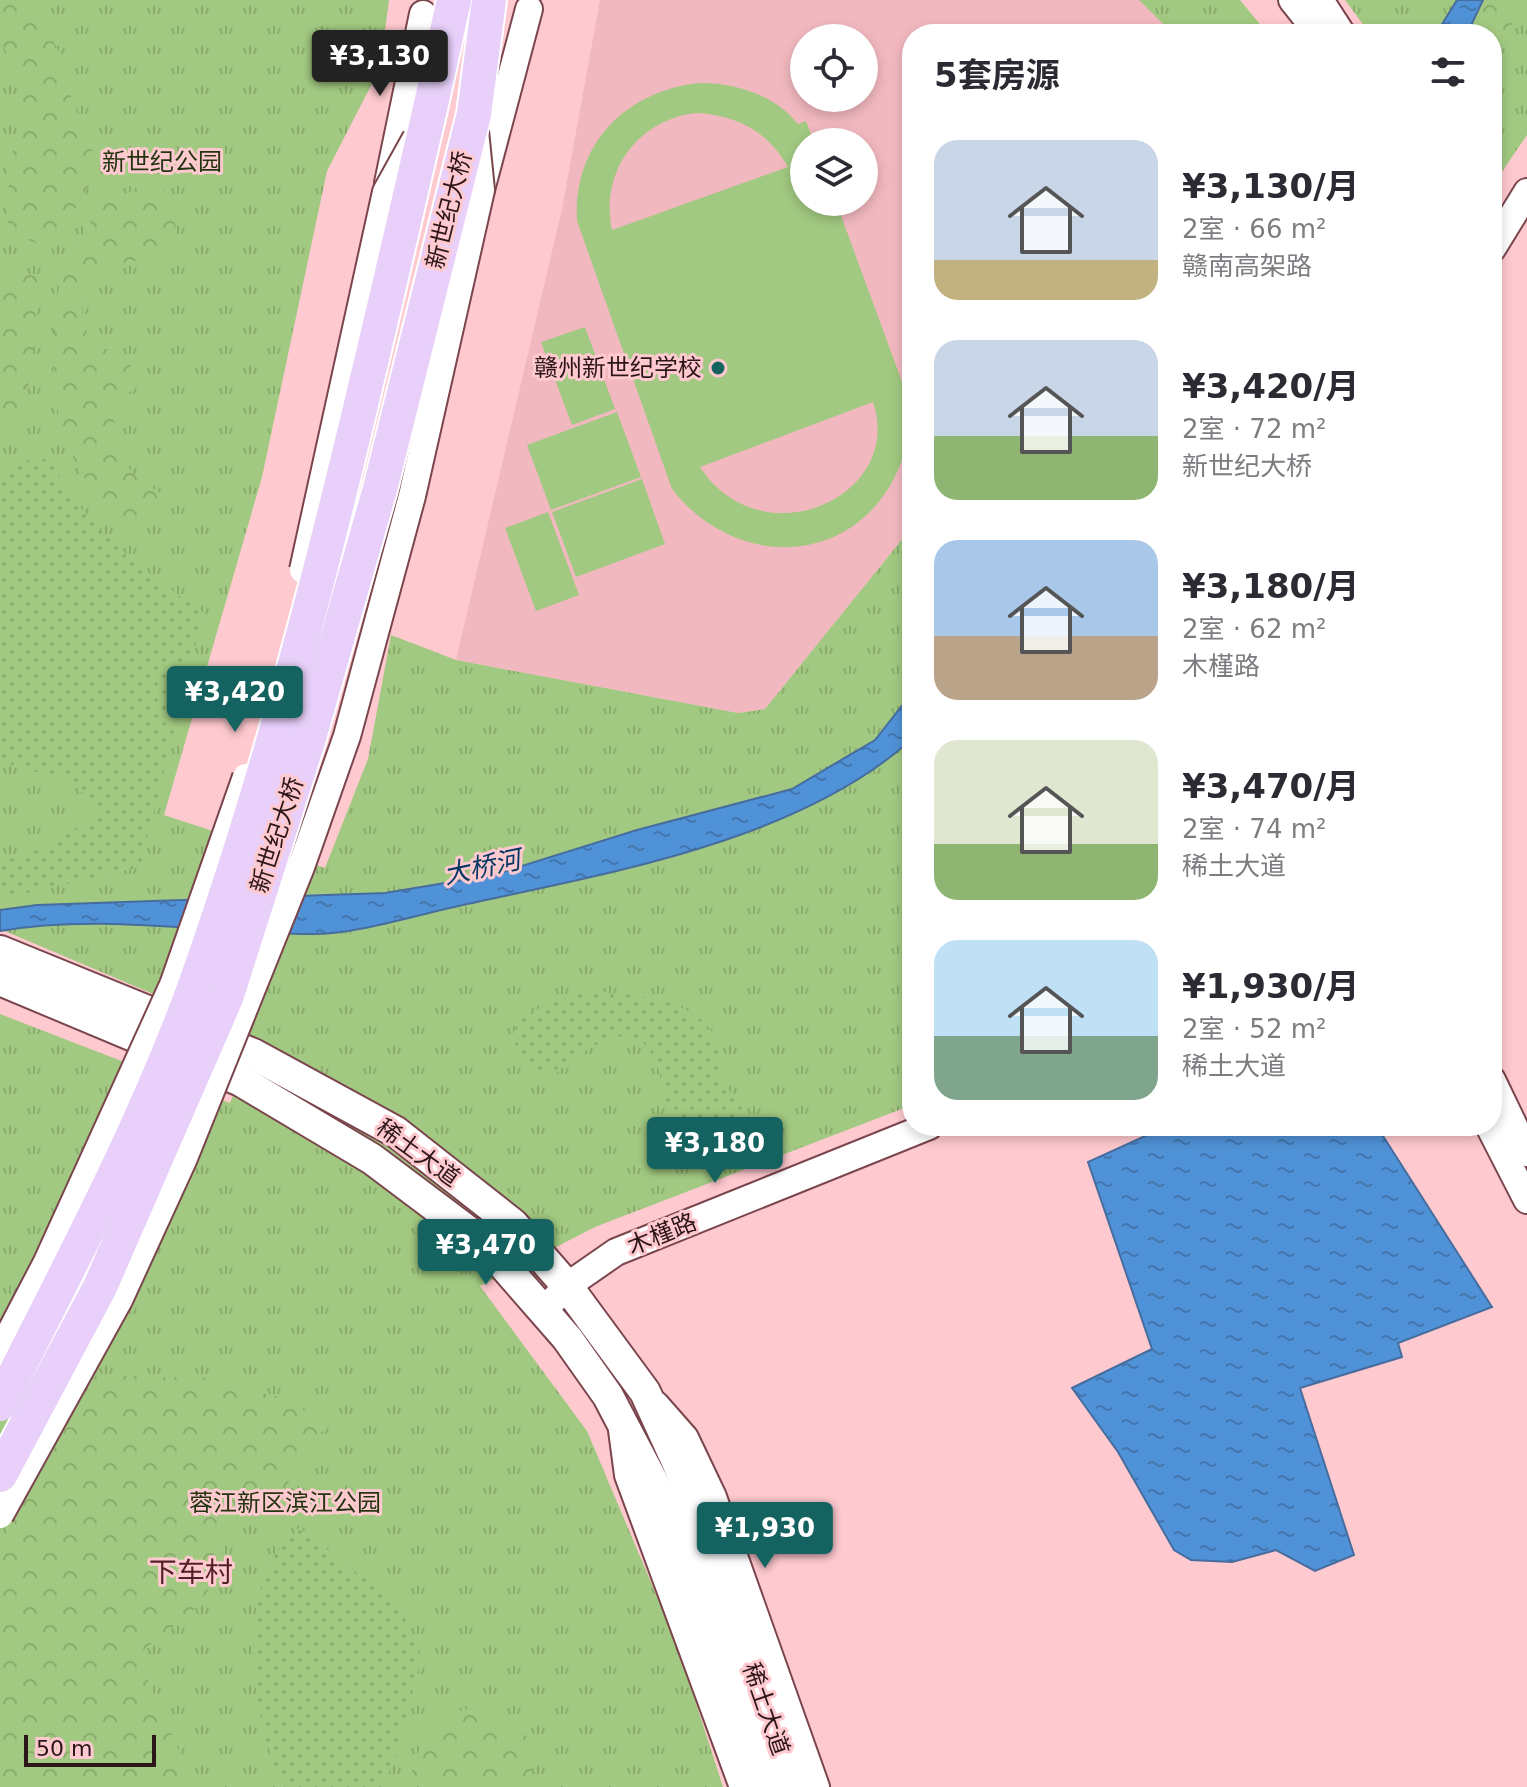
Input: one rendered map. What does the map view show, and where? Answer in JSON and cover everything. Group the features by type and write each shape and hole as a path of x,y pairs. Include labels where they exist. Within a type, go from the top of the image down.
{"highway":[{"name":"新世纪大桥","path":"0,1404 133,1133 194,989 278,725 344,482 454,0"},
{"name":"新世纪大桥","path":"0,1475 100,1287 226,998 308,741 380,489 474,114 489,0"}],"main road":[{"name":"稀土大道","path":"0,951 253,1054 396,1132 513,1224 567,1286 645,1392 678,1464 793,1787"},
{"name":"稀土大道","path":"0,980 241,1081 372,1159 485,1244 567,1338 621,1422 651,1478 697,1589 767,1787"}],"street":[{"path":"1292,0 1321,24"},
{"path":"1320,0 1327,24"},
{"path":"481,190 474,114 530,5"},
{"path":"0,1515 132,1272 184,1158 301,867 347,736 412,496 481,190 530,5"},
{"path":"386,192 429,113 424,7"},
{"path":"0,1352 47,1262 173,985 275,696 424,7"},
{"path":"1502,233 1527,192"},
{"path":"1502,1101 1527,1153"},
{"name":"木槿路","path":"543,1311 567,1286 616,1252 904,1136"},
{"path":"1494,1136 1527,1200"},
{"path":"645,1392 685,1438 713,1497 816,1787"},
{"path":"621,1422 628,1475 743,1787"}],"shaded area":[{"name":"赣州新世纪学校","path":"600,0 1139,0 1163,24 902,24 902,539 765,709 738,713 456,660 562,209"}],"green space":[{"name":"蓉江新区滨江公园","path":"0,0 389,0 380,68 327,171 262,477 164,815 325,868 368,759 391,635 456,660 738,713 765,709 902,539 902,1109 595,1227 480,1286 587,1431 677,1644 723,1787 0,1787 0,1014 230,1103 257,1038 0,929"},
{"path":"0,0 31,0 59,52 70,94 99,168 52,249 8,232 9,166 21,121 19,87 0,37"},
{"path":"1139,0 1240,0 1260,24 1163,24"},
{"path":"1345,0 1527,0 1527,135 1502,171 1502,24 1363,24"},
{"path":"1483,0 1523,0 1502,45 1502,24 1472,24"},
{"path":"712,83 753,92 778,105 798,124 806,121 809,128 790,128 790,216 841,216 902,382 902,460 884,495 859,522 829,539 797,546 763,545 730,535 699,517 672,489 577,221 578,193 584,168 594,146 609,126 627,110 672,88","holes":["696,113 725,117 750,127 771,144 788,167 612,230 612,188 627,152 640,138 656,126 675,118","873,402 877,436 868,465 849,489 822,505 790,513 758,510 727,495 700,467"]},
{"path":"152,182 161,185 174,220 175,241 167,252 153,258 115,265 98,275 85,293 83,307 85,326 90,336 133,369 131,390 114,418 117,434 133,474 165,499 156,514 131,522 108,505 89,484 74,460 57,406 53,349 60,283 81,237 105,197 123,195"},
{"path":"0,267 38,277 28,389 13,429 0,444"},
{"path":"585,327 615,409 572,425 541,342"},
{"path":"617,412 641,477 551,510 527,445"},
{"path":"33,458 51,460 79,506 97,527 138,564 204,613 140,867 0,899 0,862 33,852 101,816 68,775 25,771 0,759 0,479 13,466"},
{"path":"642,479 665,544 576,577 552,512"},
{"path":"548,512 579,595 536,611 505,528"},
{"path":"576,992 651,998 671,1003 703,1021 716,1040 724,1082 747,1114 734,1127 718,1135 701,1138 683,1136 670,1113 650,1052 639,1040 626,1036 596,1045 553,1075 533,1066 523,1057 512,1037 520,1017"},
{"path":"96,1375 206,1378 292,1401 325,1427 277,1500 222,1532 222,1571 193,1611 137,1655 180,1753 202,1787 0,1787 0,1543"},
{"path":"299,1528 399,1605 422,1656 397,1751 383,1787 284,1787 274,1763 265,1735 255,1675 256,1614 261,1586 271,1561"},
{"path":"470,1708 522,1730 535,1747 529,1787 420,1787 412,1771 425,1737 447,1717"}],"water":[{"path":"1457,0 1483,0 1472,24 1442,24"},
{"path":"902,706 902,747 866,774 815,803 759,828 639,865 369,927 314,934 117,924 39,926 0,931 0,910 37,905 385,893 493,875 637,830 792,789 875,740"},
{"path":"1145,1136 1383,1136 1492,1307 1398,1343 1402,1357 1300,1388 1354,1555 1315,1571 1276,1550 1232,1562 1191,1560 1174,1550 1118,1452 1072,1388 1152,1349 1088,1162"}],"place":[{"name":"赣州新世纪学校","path":"718,368"}],"district":[{"name":"下车村","path":"191,1572"}],"park label":[{"name":"新世纪公园","path":"162,162"}],"water label":[{"name":"大桥河","path":"482,867"}]}
